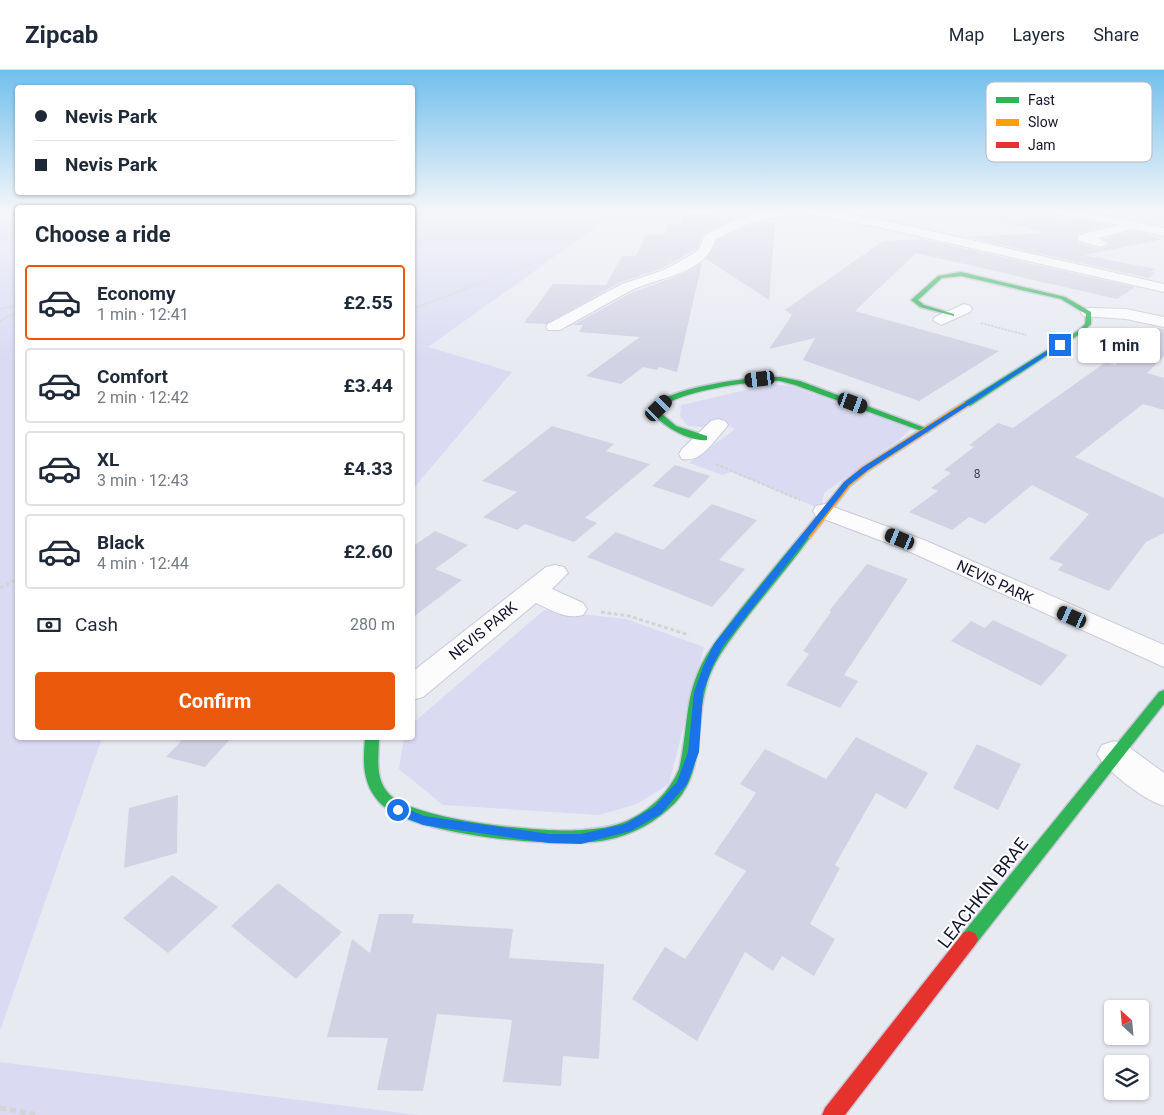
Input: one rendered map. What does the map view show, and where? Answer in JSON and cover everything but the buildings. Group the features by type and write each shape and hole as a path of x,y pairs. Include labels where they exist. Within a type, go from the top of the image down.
{"street":[{"path":"554,327 627,288 669,273 691,261"},
{"path":"1044,261 1164,288"},
{"path":"952,315 922,306 914,300 940,277 953,273 1046,293 1062,298 1089,313 1126,314 1164,322"},
{"path":"561,306 584,311"},
{"path":"372,740 368,762 370,778 381,795 398,810 423,821 549,839 581,839 627,828 657,810 682,784 694,752 698,692 707,667 719,644 847,484 865,469 1088,326 1089,313"},
{"path":"711,432 680,432 665,424 658,415 659,408 666,401 680,396 760,379 797,383 928,430"},
{"path":"690,454 711,432"},
{"name":"NEVIS PARK","path":"825,511 915,545 1164,657"},
{"name":"NEVIS PARK","path":"415,687 555,573"},
{"path":"533,591 573,609"},
{"name":"LEACHKIN BRAE","path":"832,1115 1114,754 1164,695"},
{"path":"1114,754 1164,792"}],"path":[{"path":"415,308 540,261"},
{"path":"0,309 15,306"},
{"path":"0,321 15,314"},
{"path":"952,315 1060,345"},
{"path":"690,454 742,474 825,511"},
{"path":"0,588 15,580"},
{"path":"573,609 629,616 719,644"},
{"path":"0,1114 3,1109 39,1115"}],"shaded area":[{"path":"0,261 15,261 15,740 101,740 0,1031"},
{"path":"415,261 549,261 428,347 512,372 415,487"},
{"path":"772,384 791,386 911,429 899,440 824,493 821,509 731,472 723,475 689,463 735,429 721,421 701,427 688,426 680,416 681,405"},
{"path":"544,610 626,619 704,647 669,784 637,804 599,815 443,805 399,769 404,740 415,740 415,721"},
{"path":"0,1062 418,1115 0,1115"}],"traffic: fast":[{"path":"952,315 922,306 914,300 940,277 961,274 1063,298 1089,313 1088,324 1081,331 967,404"},
{"path":"704,438 673,428 658,415 661,406 673,398 686,394 720,386 768,379 780,379 797,383 927,430"},
{"path":"372,740 370,764 375,784 385,799 400,810 419,817 461,826 532,836 583,837 607,834 630,826 652,815 671,797 680,783 690,754 698,690 707,666 730,631 806,536"},
{"path":"969,939 1164,695"}],"traffic: slow":[{"path":"806,536 847,484 865,469 967,404"}],"traffic: jam":[{"path":"832,1115 969,939"}],"route":[{"path":"398,810 423,821 549,839 581,839 627,828 657,810 682,784 694,752 698,692 707,667 719,644 847,484 865,469 1060,345"}]}
